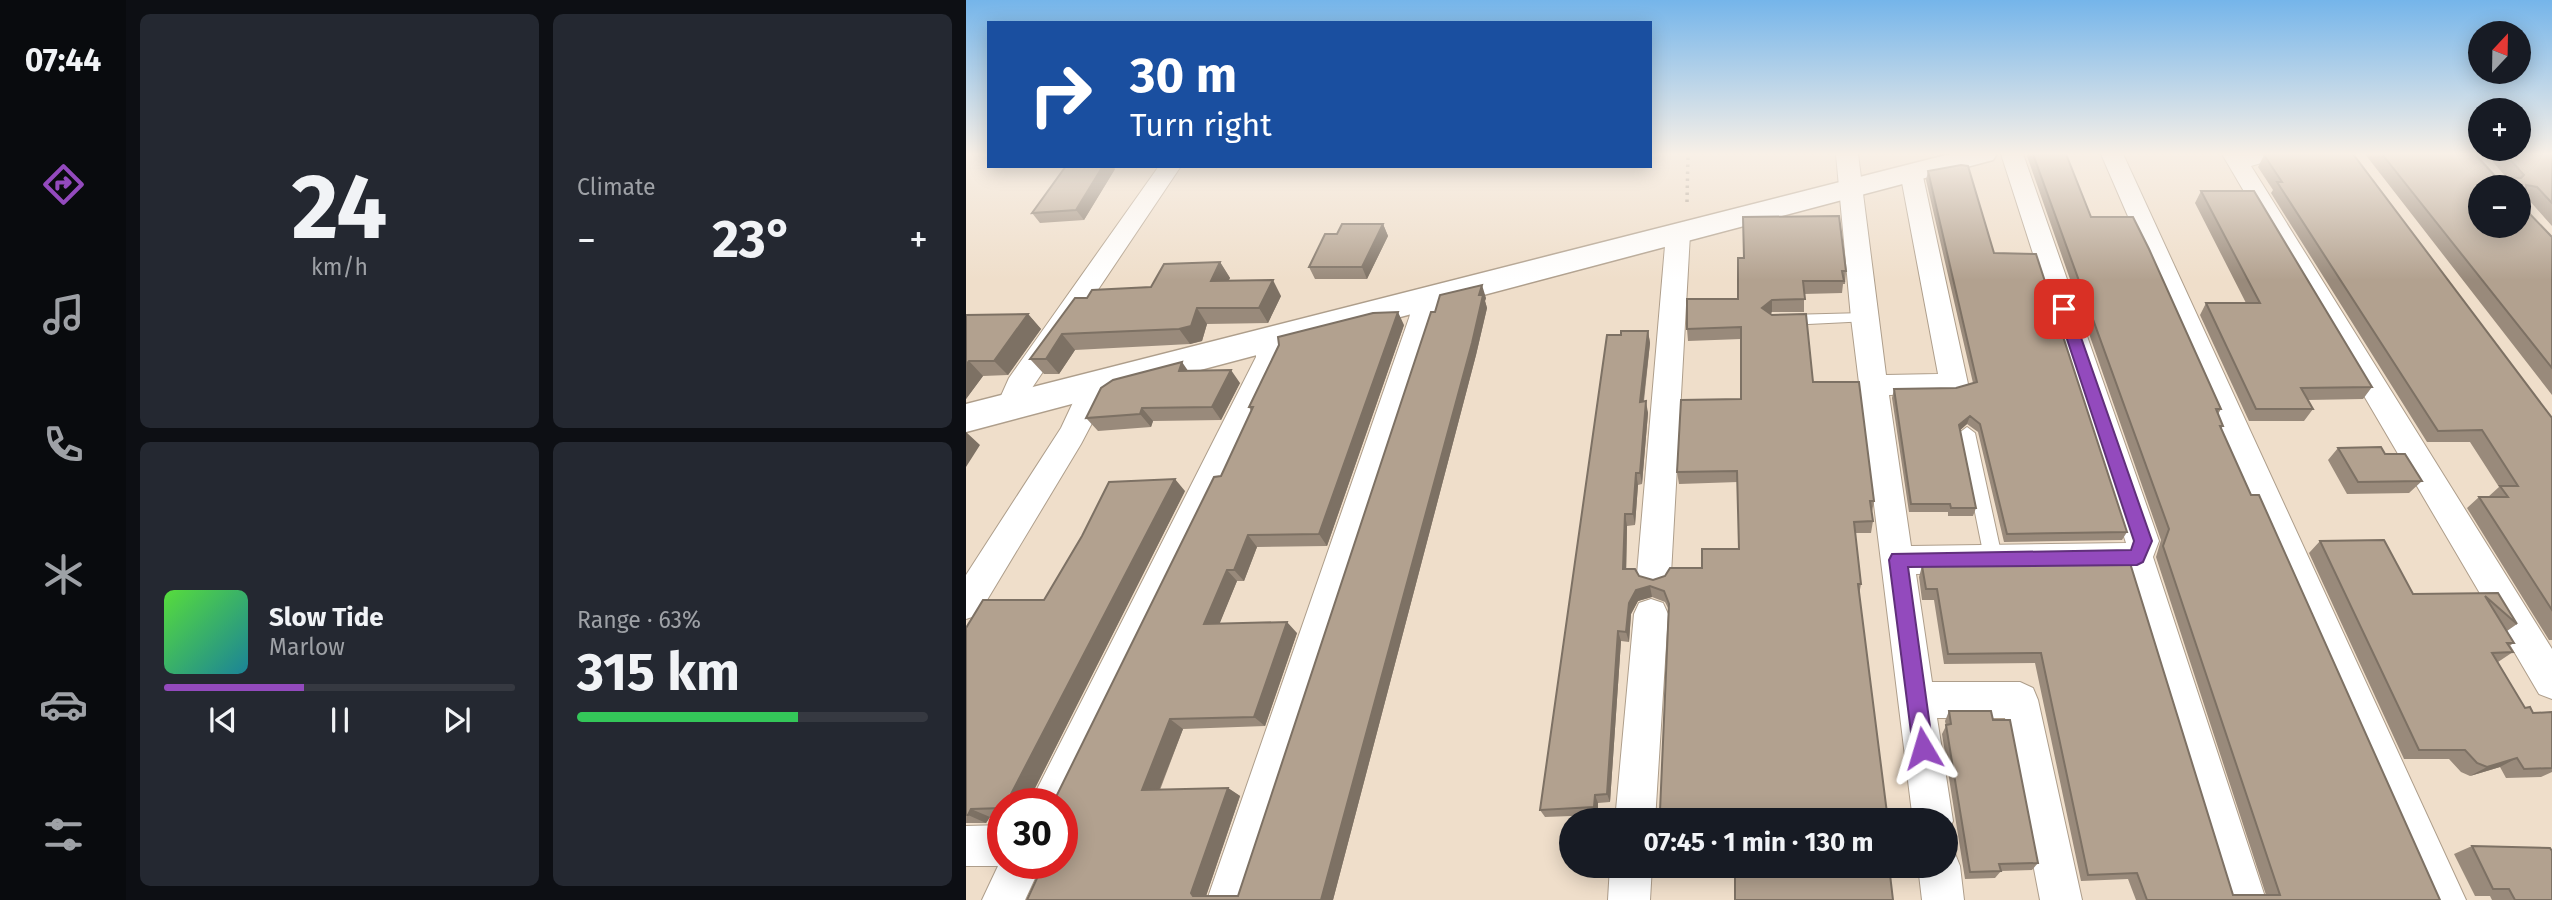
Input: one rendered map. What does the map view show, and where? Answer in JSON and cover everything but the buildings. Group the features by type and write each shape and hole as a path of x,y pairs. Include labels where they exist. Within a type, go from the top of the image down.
{"street":[{"path":"1010,407 1019,385 1149,196"},
{"path":"966,418 1818,196"},
{"path":"1853,196 1864,318 1931,808"},
{"path":"1873,385 1954,384 1915,196"},
{"path":"2025,196 2143,541 2137,557 2245,900"},
{"path":"2131,196 2445,900"},
{"path":"2259,196 2552,682"},
{"path":"1654,574 1682,232"},
{"path":"1228,900 1422,318 1425,298"},
{"path":"1057,788 1270,357 1269,340"},
{"path":"966,604 1071,436 1094,386"},
{"path":"1898,560 2137,557"},
{"path":"1636,808 1651,614"},
{"path":"1917,700 2020,700 2061,900"},
{"path":"966,846 987,845"},
{"path":"1629,900 1630,878"},
{"path":"1940,878 1943,900"},
{"path":"1003,900 1013,879"}],"lane":[{"path":"1772,320 1864,318"},
{"path":"1967,433 1993,557"}],"path":[{"path":"1682,232 1685,196"}],"route":[{"path":"1923,748 1898,560 2137,557 2143,541 2064,309"}]}
